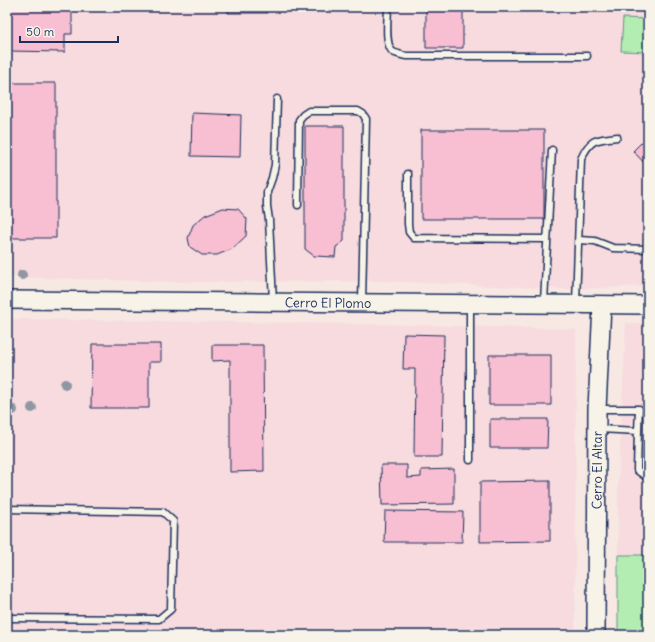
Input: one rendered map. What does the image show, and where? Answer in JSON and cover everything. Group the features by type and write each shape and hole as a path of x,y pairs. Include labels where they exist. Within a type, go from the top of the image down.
{"street":[{"name":"Cerro El Plomo","path":"7,300 648,305"},
{"name":"Cerro El Altar","path":"596,635 597,429 602,305"}],"lane":[{"path":"388,7 387,42 393,52 399,54 414,56 587,56"},
{"path":"273,302 267,192 275,165 277,98"},
{"path":"298,205 299,120 309,111 358,111 363,114 366,120 362,303"},
{"path":"576,305 581,159 586,148 597,139 616,137"},
{"path":"544,305 552,150"},
{"path":"408,174 408,224 409,232 414,238 547,239"},
{"path":"579,240 595,241 614,248 648,249"},
{"path":"470,304 470,460"},
{"path":"598,409 639,409 637,470 648,478"},
{"path":"597,429 638,431"},
{"path":"7,509 163,512 173,521 171,609 159,619 7,618"}],"shaded area":[{"path":"7,7 648,7 648,286 568,289 381,281 185,282 7,277"},
{"path":"7,319 372,324 576,329 575,635 7,635"},
{"path":"626,323 648,323 648,555 618,555 618,490"}],"green space":[{"path":"623,18 648,19 648,52 621,51"},
{"path":"618,555 648,555 648,635 618,635"}],"building":[{"path":"7,7 72,7 72,34 65,34 65,52 7,51"},
{"path":"228,7 267,7 267,13 228,13"},
{"path":"426,7 463,7 463,48 426,48"},
{"path":"7,83 56,83 56,238 7,238"},
{"path":"192,113 241,115 240,157 191,156"},
{"path":"305,126 344,126 344,241 336,247 335,257 314,256 305,249"},
{"path":"421,130 544,130 544,219 421,219"},
{"path":"648,136 648,167 633,151"},
{"path":"223,208 238,209 247,219 246,236 232,249 217,255 202,255 190,247 188,238 193,225 205,215"},
{"path":"404,334 444,335 442,457 414,457 415,369 403,369"},
{"path":"92,344 161,344 161,362 149,362 149,408 91,408"},
{"path":"212,345 263,345 264,471 230,472 230,360 212,361"},
{"path":"489,355 551,355 551,405 489,405"},
{"path":"490,419 548,419 547,448 490,448"},
{"path":"381,465 407,465 407,478 421,477 421,470 454,469 454,504 382,505"},
{"path":"550,481 550,541 480,542 480,482"},
{"path":"385,511 463,512 462,542 384,542"}]}
